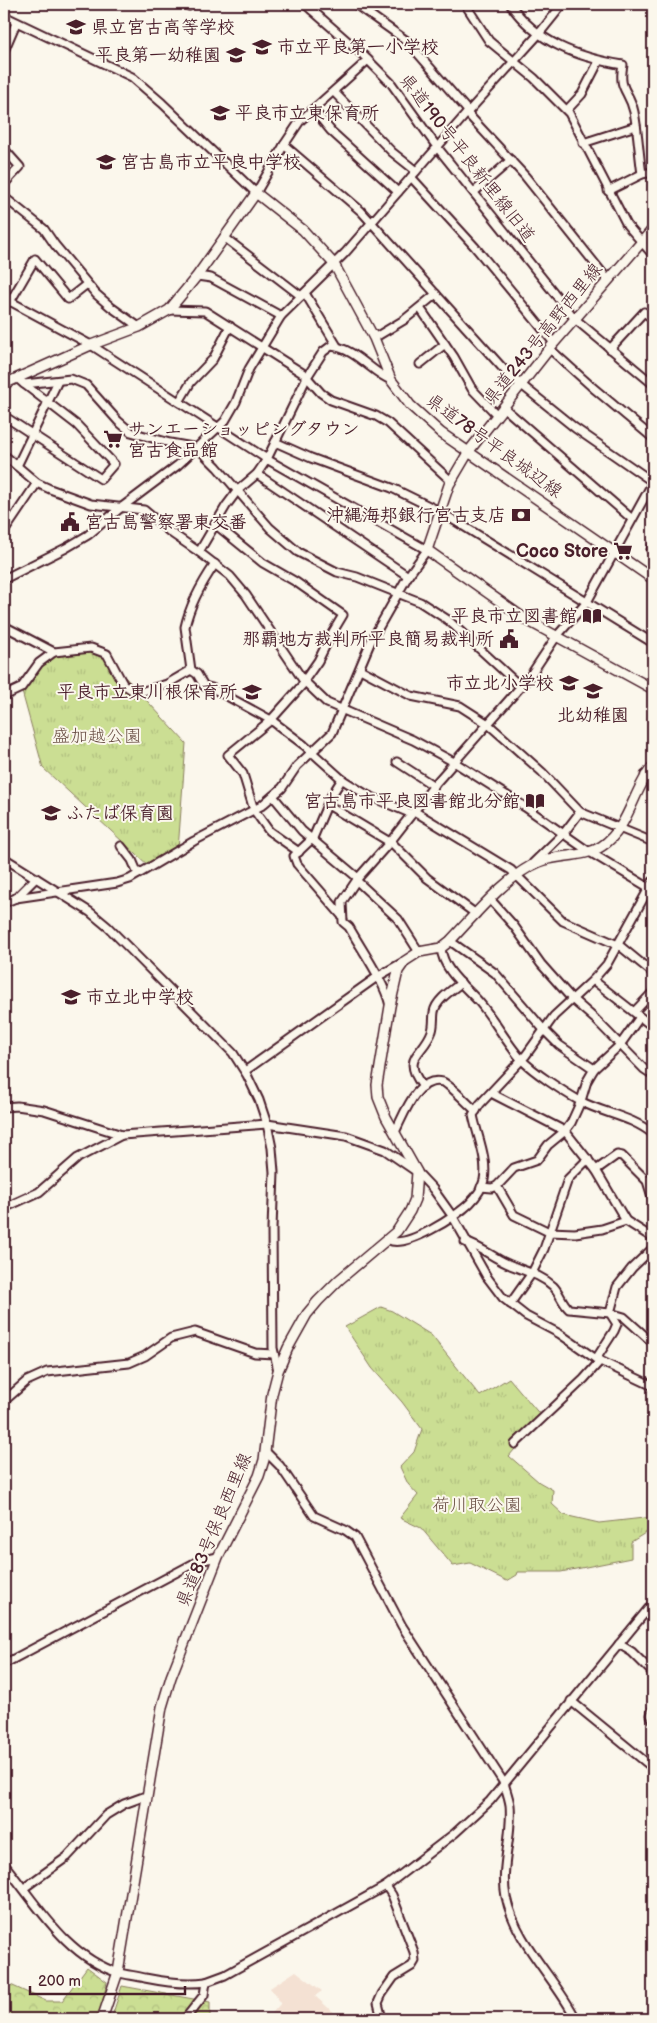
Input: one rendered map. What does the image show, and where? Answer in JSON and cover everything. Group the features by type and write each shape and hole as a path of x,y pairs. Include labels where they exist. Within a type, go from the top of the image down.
{"main road":[{"path":"4,383 20,381 91,345 139,327 169,310 197,276 256,193"},
{"name":"県道78号平良城辺線","path":"256,193 303,230 334,264 374,338 391,380 410,405 442,432 653,579"},
{"name":"県道243号高野西里線","path":"427,550 451,481 469,451 575,318 653,229"},
{"path":"427,550 525,619 653,689"},
{"path":"417,1172 386,1117 377,1091 390,1006 398,971 405,961 419,952 441,948 450,941 490,899 516,875 530,866 540,861 601,847 620,828 645,775 653,766"},
{"name":"県道83号保良西里線","path":"102,2019 118,1972 146,1796 164,1701 218,1557 252,1492 262,1468 272,1394 278,1371 300,1326 318,1302 340,1280 389,1240 404,1222 410,1211 417,1189 417,1172"}],"street":[{"name":"県道190号平良新里線旧道","path":"305,4 314,7 391,83 437,147 575,318 653,384"},
{"path":"355,4 407,41 538,192 608,280"},
{"path":"465,4 484,35 534,78 567,110 627,225 653,255"},
{"path":"510,4 538,35 574,53 599,61 623,65 620,79 630,99 636,126 642,174"},
{"path":"4,579 76,542 157,482 198,448 225,421 234,407 249,369 281,316 334,264 372,222 467,112 538,35 561,4"},
{"path":"4,16 132,77 162,103 256,193 300,121 368,60"},
{"path":"4,51 16,23"},
{"path":"567,110 582,94 599,61"},
{"path":"334,92 414,174 475,247 552,346 591,386 653,438"},
{"path":"313,109 331,131 398,192"},
{"path":"583,143 636,126"},
{"path":"284,145 353,203 372,222 497,364 520,385 575,428 653,482 587,602 556,637 530,676 434,786 342,902 342,922 349,927 389,999 390,1006"},
{"path":"4,149 20,167 4,184"},
{"path":"474,192 511,160"},
{"path":"608,191 642,174 653,172"},
{"path":"4,197 44,229 86,284 110,307 139,327"},
{"path":"224,238 303,294 337,346"},
{"path":"4,903 16,898 116,883 138,874 186,845 254,810 273,796 298,766 332,733 371,641 408,576 427,550 267,459 91,345 7,300 35,259 68,299 86,284"},
{"path":"197,276 211,278 281,316"},
{"path":"374,338 404,320 436,294"},
{"path":"420,308 445,344 472,389 497,415"},
{"path":"169,310 205,311 230,326 307,377 321,393 331,400 376,416 388,423 451,481"},
{"path":"610,349 644,312 653,318"},
{"path":"179,402 191,382 208,366 230,326"},
{"path":"420,364 445,344"},
{"path":"200,552 226,506 238,490 257,474 267,459 307,377 323,352 331,346 337,346 353,354 391,380"},
{"path":"20,381 71,379 86,385 118,421 137,435 198,448 238,490 270,528 298,552 337,572 357,577 420,602 448,620 520,686"},
{"path":"4,416 101,479 114,464 77,426 20,381"},
{"path":"17,466 58,381"},
{"path":"503,407 632,519"},
{"path":"275,442 311,458 392,488 440,511 653,643"},
{"path":"4,455 37,483 91,504 144,510 170,532 200,552 230,576 246,596 304,681 327,703 413,740 454,762 564,833 588,851 652,886 607,964 594,980 572,999 544,1030 522,1060 476,1111 474,1115 482,1150 484,1171 482,1187 470,1203 453,1217 409,1240 397,1242 389,1240"},
{"path":"257,474 408,576"},
{"path":"4,532 37,483"},
{"path":"215,524 263,563 296,582 343,614 318,661 304,681 271,720 228,755 243,774 254,810 269,831 299,852"},
{"path":"653,545 651,550 653,552"},
{"path":"215,564 198,591 185,627 191,670 197,674 204,686 212,688 271,720 312,752 342,779 367,794 413,813 467,842 516,875 563,921 617,945 629,952 653,973"},
{"path":"4,626 54,652"},
{"path":"5,693 21,688 38,663 54,652 91,648 100,650 111,658 123,684 135,692 167,684 191,670"},
{"path":"360,668 411,696 460,706 488,724 542,772 580,812 653,842"},
{"path":"397,762 434,786"},
{"path":"645,775 653,783"},
{"path":"342,779 328,804 313,838 294,856 294,861 342,916"},
{"path":"273,796 292,820 398,919 419,952"},
{"path":"328,804 390,842 427,878 476,914"},
{"path":"530,866 564,833 580,812"},
{"path":"122,846 132,860 138,874"},
{"path":"4,858 97,918 127,945 163,984 224,1044 245,1071 259,1100 272,1148 274,1172 272,1228 274,1354 278,1371"},
{"path":"16,898 36,878"},
{"path":"490,899 514,926 541,964 572,999 595,1019 644,1069 653,1075"},
{"path":"450,941 495,973 559,1045 594,1069"},
{"path":"441,948 444,962 480,1003 522,1060 581,1102 630,1119 642,1125 653,1134"},
{"path":"245,1071 377,977 405,961"},
{"path":"594,980 653,1027"},
{"path":"423,1086 416,1078 413,1060 432,1030 436,1006 461,983"},
{"path":"482,1187 492,1188 497,1186 514,1168 537,1160 548,1145 566,1131 581,1102 587,1081 594,1069 620,1045 653,992"},
{"path":"394,1132 413,1096 423,1086 434,1083 443,1082 476,1111"},
{"path":"491,1093 566,1131 596,1170 626,1221 653,1238"},
{"path":"4,1107 25,1107 44,1110 122,1135 267,1124 346,1136 384,1150 417,1172 433,1189 453,1217 465,1242 487,1277 503,1298 598,1360 653,1386"},
{"path":"4,1208 39,1192 78,1158 122,1135"},
{"path":"596,1170 617,1156 622,1156 643,1176 652,1190 653,1200"},
{"path":"510,1304 532,1273 568,1179 588,1159"},
{"path":"497,1186 514,1214 549,1232 576,1233 626,1221"},
{"path":"465,1242 484,1249 501,1261 532,1273 553,1286 569,1309 624,1317 653,1343"},
{"path":"515,1444 584,1379 598,1360 617,1324 610,1314 617,1287 632,1268 653,1248"},
{"path":"4,1401 27,1381 47,1372 129,1363 145,1356 171,1338 195,1332 255,1353 274,1354"},
{"path":"265,1451 280,1466 314,1516 355,1537 402,1626 504,1783 510,1806 504,1888 511,1918 524,1942 576,2019"},
{"path":"4,1664 198,1561 218,1557"},
{"path":"4,1864 42,1914 87,1958 118,1972 176,1983 206,1982 225,1975 386,1886 455,1833 490,1801 653,1602"},
{"path":"619,1644 632,1652 653,1673"},
{"path":"571,1701 653,1768"},
{"path":"653,1708 651,1715 653,1720"},
{"path":"24,1888 67,1857 106,1815 124,1804 146,1796"},
{"path":"382,2019 378,2003 384,1989 394,1977 412,1966 415,1961 414,1952 386,1886"},
{"path":"185,2019 204,1996 206,1982"}],"shaded area":[{"path":"296,1971 322,1991 315,1996 334,2013 328,2019 267,2019 281,2003 270,1988"}],"green space":[{"name":"盛加越公園","path":"100,650 186,743 178,850 150,867 43,768 21,688 54,652"},
{"name":"荷川取公園","path":"381,1307 392,1311 431,1335 480,1396 509,1378 542,1417 509,1456 539,1482 553,1490 552,1504 564,1515 599,1523 653,1517 653,1528 631,1542 631,1558 561,1572 518,1572 517,1575 507,1581 470,1563 453,1566 421,1528 400,1518 418,1495 408,1484 400,1467 414,1452 422,1429 402,1402 372,1368 345,1327"},
{"path":"87,1967 107,1982 99,2019 4,2019 4,1982 46,2001 62,2001"},
{"path":"122,1986 210,2002 210,2019 111,2019"}],"place":[{"name":"県立宮古高等学校","path":"76,27"},
{"name":"市立平良第一小学校","path":"262,47"},
{"name":"平良第一幼稚園","path":"236,55"},
{"name":"平良市立東保育所","path":"220,113"},
{"name":"宮古島市立平良中学校","path":"106,162"},
{"name":"サンエーショッピングタウン 宮古食品館","path":"113,439"},
{"name":"沖縄海邦銀行宮古支店","path":"521,515"},
{"name":"宮古島警察署東交番","path":"70,522"},
{"name":"Coco Store","path":"623,551"},
{"name":"平良市立図書館","path":"592,616"},
{"name":"那覇地方裁判所平良簡易裁判所","path":"509,639"},
{"name":"市立北小学校","path":"569,683"},
{"name":"北幼稚園","path":"593,691"},
{"name":"平良市立東川根保育所","path":"252,692"},
{"name":"宮古島市平良図書館北分館","path":"535,801"},
{"name":"ふたば保育園","path":"51,813"},
{"name":"市立北中学校","path":"71,997"}]}
